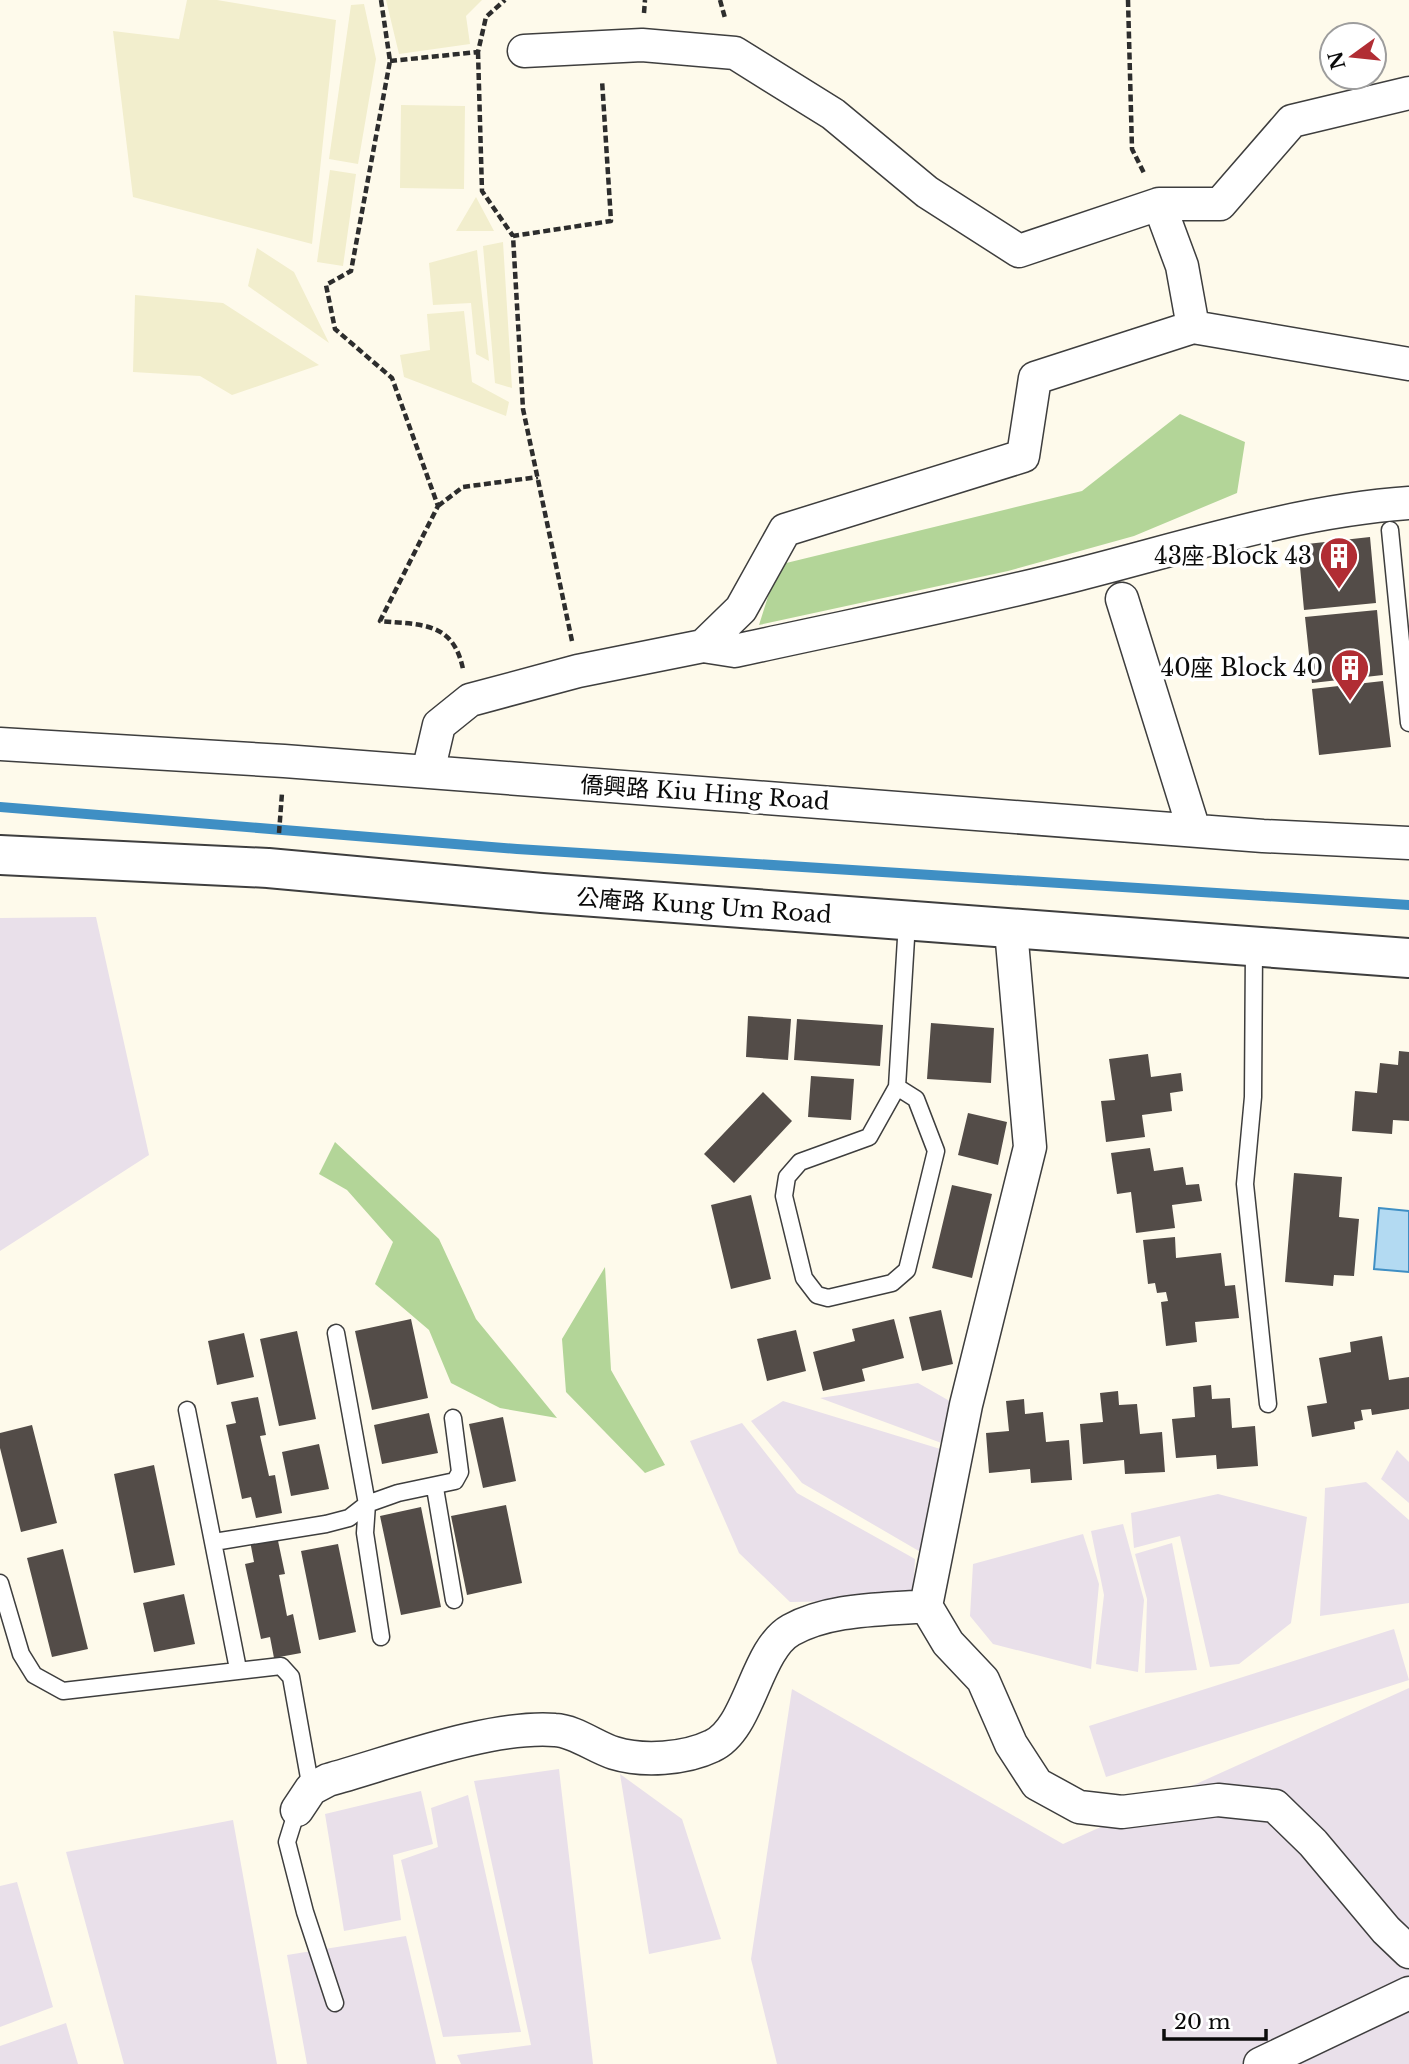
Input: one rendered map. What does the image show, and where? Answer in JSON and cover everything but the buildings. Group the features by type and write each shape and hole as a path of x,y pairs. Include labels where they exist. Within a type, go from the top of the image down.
{"street":[{"path":"524,51 642,45 735,53 833,114 927,192 1019,251 1160,204 1220,204 1292,121 1409,93"},
{"path":"1160,204 1182,266 1193,327"},
{"path":"703,646 741,609 785,530 1023,456 1035,379 1193,327 1409,364"},
{"path":"428,772 439,725 470,700 578,671 703,646 736,651 1068,577 1276,524 1373,506 1409,503"},
{"path":"1122,599 1194,830"},
{"name":"僑興路 Kiu Hing Road","path":"0,744 428,772 1409,844"},
{"name":"公庵路 Kung Um Road","path":"0,855 276,868 907,922 1409,958"},
{"path":"1011,929 1030,1147 966,1405 926,1606 948,1643 983,1680 1011,1744 1037,1784 1079,1807 1122,1812 1218,1800 1275,1806 1313,1843 1409,1952"},
{"path":"304,1799 328,1780 499,1733 557,1730 616,1754 673,1758 715,1745 740,1717 767,1657 788,1631 818,1617 926,1606"},
{"path":"1260,2064 1409,1993"}],"lane":[{"path":"1390,530 1409,723"},
{"path":"897,1087 916,1099 936,1152 907,1270 892,1283 828,1298 817,1295 804,1278 784,1196 787,1177 800,1162 869,1137 897,1087 907,922"},
{"path":"1254,948 1253,1097 1245,1184 1268,1404"},
{"path":"336,1333 367,1504 365,1533 381,1637"},
{"path":"187,1410 238,1669"},
{"path":"214,1542 326,1524 349,1517 367,1504 398,1493 435,1488 455,1482 460,1472 453,1418"},
{"path":"435,1488 454,1600"},
{"path":"0,1583 22,1654 34,1675 63,1691 107,1689 238,1669 281,1667 291,1677 304,1799 287,1842 305,1913 335,2003"}],"path":[{"path":"381,0 390,61 351,271 326,285 335,329 392,378 438,506"},
{"path":"505,0 486,17 478,52 482,191 513,236 523,409 578,671"},
{"path":"1128,0 1132,149 1160,204"},
{"path":"513,236 611,221 600,47"},
{"path":"390,61 478,52"},
{"path":"470,700 459,648 432,625 380,621 438,506 463,487 539,477"},
{"path":"278,835 283,785"}],"shaded area":[{"path":"187,0 217,0 336,20 312,244 133,197 113,31 179,39"},
{"path":"386,0 482,0 466,16 470,44 399,54"},
{"path":"364,4 376,59 358,164 329,159 351,5"},
{"path":"401,105 465,106 464,189 400,188"},
{"path":"330,170 356,174 343,266 317,262"},
{"path":"476,197 494,231 456,231"},
{"path":"503,242 512,388 495,383 483,246"},
{"path":"257,248 294,272 329,343 248,286"},
{"path":"477,250 489,361 476,354 471,303 433,305 429,263"},
{"path":"135,295 223,303 319,365 232,395 200,376 133,372"},
{"path":"464,311 472,382 509,402 506,416 404,377 400,355 430,350 427,314"},
{"path":"96,917 149,1155 0,1251 0,918"},
{"path":"918,1383 969,1412 963,1451 820,1398"},
{"path":"783,1401 960,1455 924,1554 802,1483 751,1421"},
{"path":"742,1423 797,1493 915,1559 913,1600 790,1602 739,1553 690,1441"},
{"path":"1397,1450 1409,1462 1409,1503 1381,1479"},
{"path":"1366,1482 1409,1520 1409,1603 1320,1616 1325,1488"},
{"path":"1218,1494 1307,1517 1291,1623 1239,1664 1210,1667 1180,1536 1134,1548 1131,1513"},
{"path":"1123,1524 1144,1600 1138,1672 1096,1664 1104,1595 1091,1531"},
{"path":"1083,1534 1099,1584 1091,1669 993,1644 970,1616 973,1564"},
{"path":"1172,1543 1197,1670 1145,1673 1147,1599 1135,1554"},
{"path":"1394,1629 1409,1680 1106,1777 1089,1726"},
{"path":"1409,1688 1409,2064 777,2064 751,1959 792,1689 1063,1844"},
{"path":"559,1769 593,2064 461,2064 457,2055 531,2045 474,1781"},
{"path":"620,1774 682,1819 721,1939 649,1954"},
{"path":"421,1791 433,1844 393,1855 401,1920 344,1931 325,1814"},
{"path":"468,1795 521,2032 443,2037 401,1860 438,1847 431,1808"},
{"path":"233,1820 277,2064 124,2064 66,1852"},
{"path":"17,1882 53,2007 0,2027 0,1886"},
{"path":"406,1936 436,2064 307,2064 287,1955"},
{"path":"66,2023 78,2064 0,2064 0,2046"}],"green space":[{"path":"1180,414 1245,442 1237,493 1134,536 1008,571 759,625 778,565 1082,491"},
{"path":"335,1142 439,1239 476,1319 557,1418 500,1408 451,1383 429,1330 375,1284 393,1242 347,1190 319,1174"},
{"path":"605,1267 611,1370 665,1465 645,1473 566,1392 562,1339"}],"water":[{"path":"1379,1208 1409,1211 1409,1272 1374,1269"}],"waterway":[{"path":"0,807 517,849 1409,905"}],"place":[{"name":"43座 Block 43","path":"1339,590"},
{"name":"40座 Block 40","path":"1350,702"}]}
